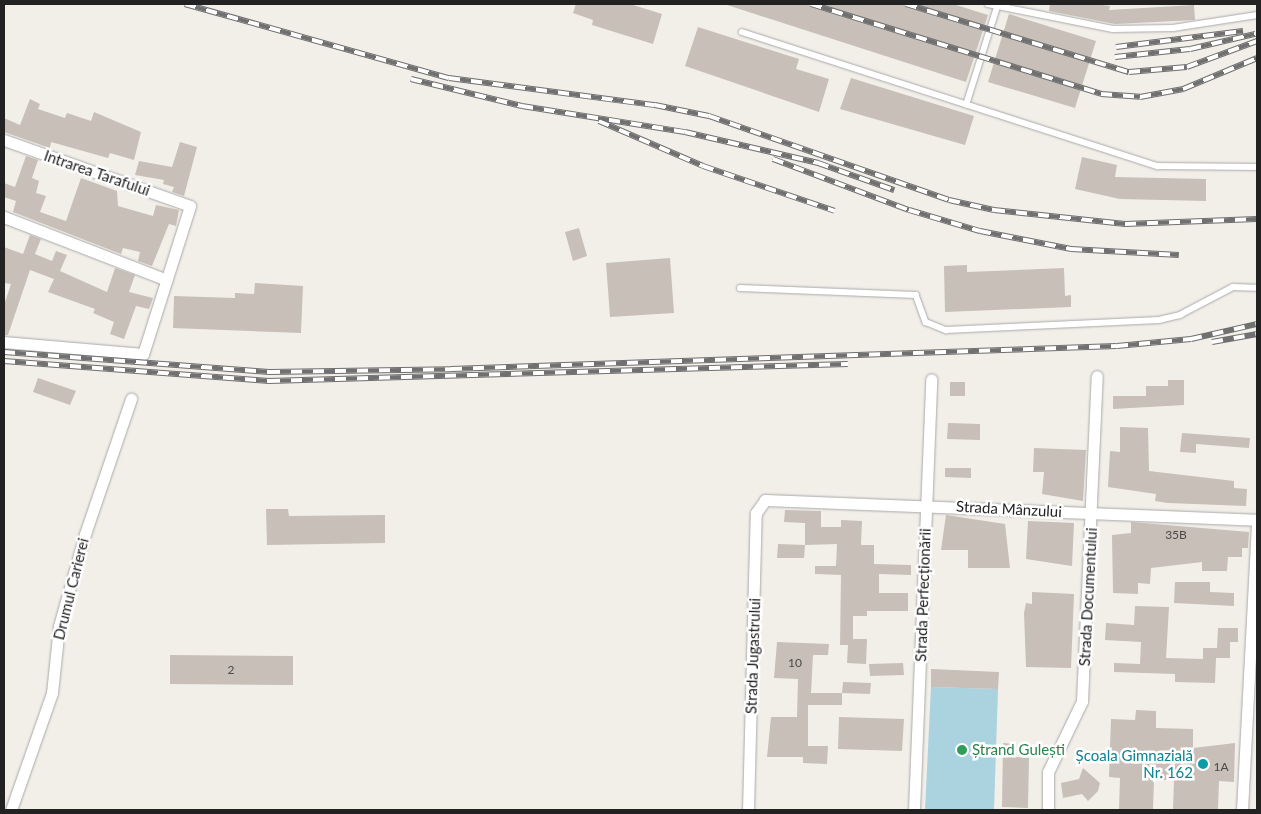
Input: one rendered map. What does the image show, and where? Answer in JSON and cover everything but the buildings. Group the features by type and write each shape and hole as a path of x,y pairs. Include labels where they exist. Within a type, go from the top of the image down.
{"street":[{"name":"Intrarea Tarafului","path":"4,140 190,206 165,279"},
{"path":"4,217 165,279 143,354 4,342"},
{"name":"Strada Documentului","path":"1048,810 1048,772 1082,701 1097,376"},
{"name":"Strada Perfecționării","path":"914,810 931,379"},
{"name":"Drumul Carierei","path":"11,810 52,693 59,626 78,559 131,399"},
{"name":"Strada Mânzului","path":"761,503 772,499 1257,521"},
{"name":"Strada Jugastrului","path":"748,810 756,513 761,503"},
{"path":"1242,810 1257,521"}],"lane":[{"path":"988,4 1113,29 1173,28 1257,15"},
{"path":"966,105 997,6"},
{"path":"742,32 1158,166 1257,167"},
{"path":"740,288 916,295 926,322 946,330 1152,321 1180,315 1234,287 1257,288"}],"water":[{"name":"Ștrand Gulești","path":"931,687 998,689 994,810 925,810"}],"railway":[{"path":"185,4 449,78 655,105 709,116 949,200 994,210 1125,224 1257,219"},
{"path":"811,4 1101,94 1140,97 1183,89 1257,58"},
{"path":"906,4 1129,72 1187,67 1257,41"},
{"path":"1116,47 1243,31"},
{"path":"1115,57 1190,49 1255,34"},
{"path":"411,79 522,106 685,132 818,163 894,190"},
{"path":"599,121 703,166 835,211"},
{"path":"773,159 909,210 980,231 1071,249 1179,255"},
{"path":"4,352 269,372 451,369 1117,346 1191,339 1257,324"},
{"path":"1212,342 1257,334"},
{"path":"4,361 269,381 848,364"}],"place":[{"name":"Ștrand Gulești","path":"962,750"},
{"name":"Școala Gimnazială Nr. 162","path":"1203,764"}]}
